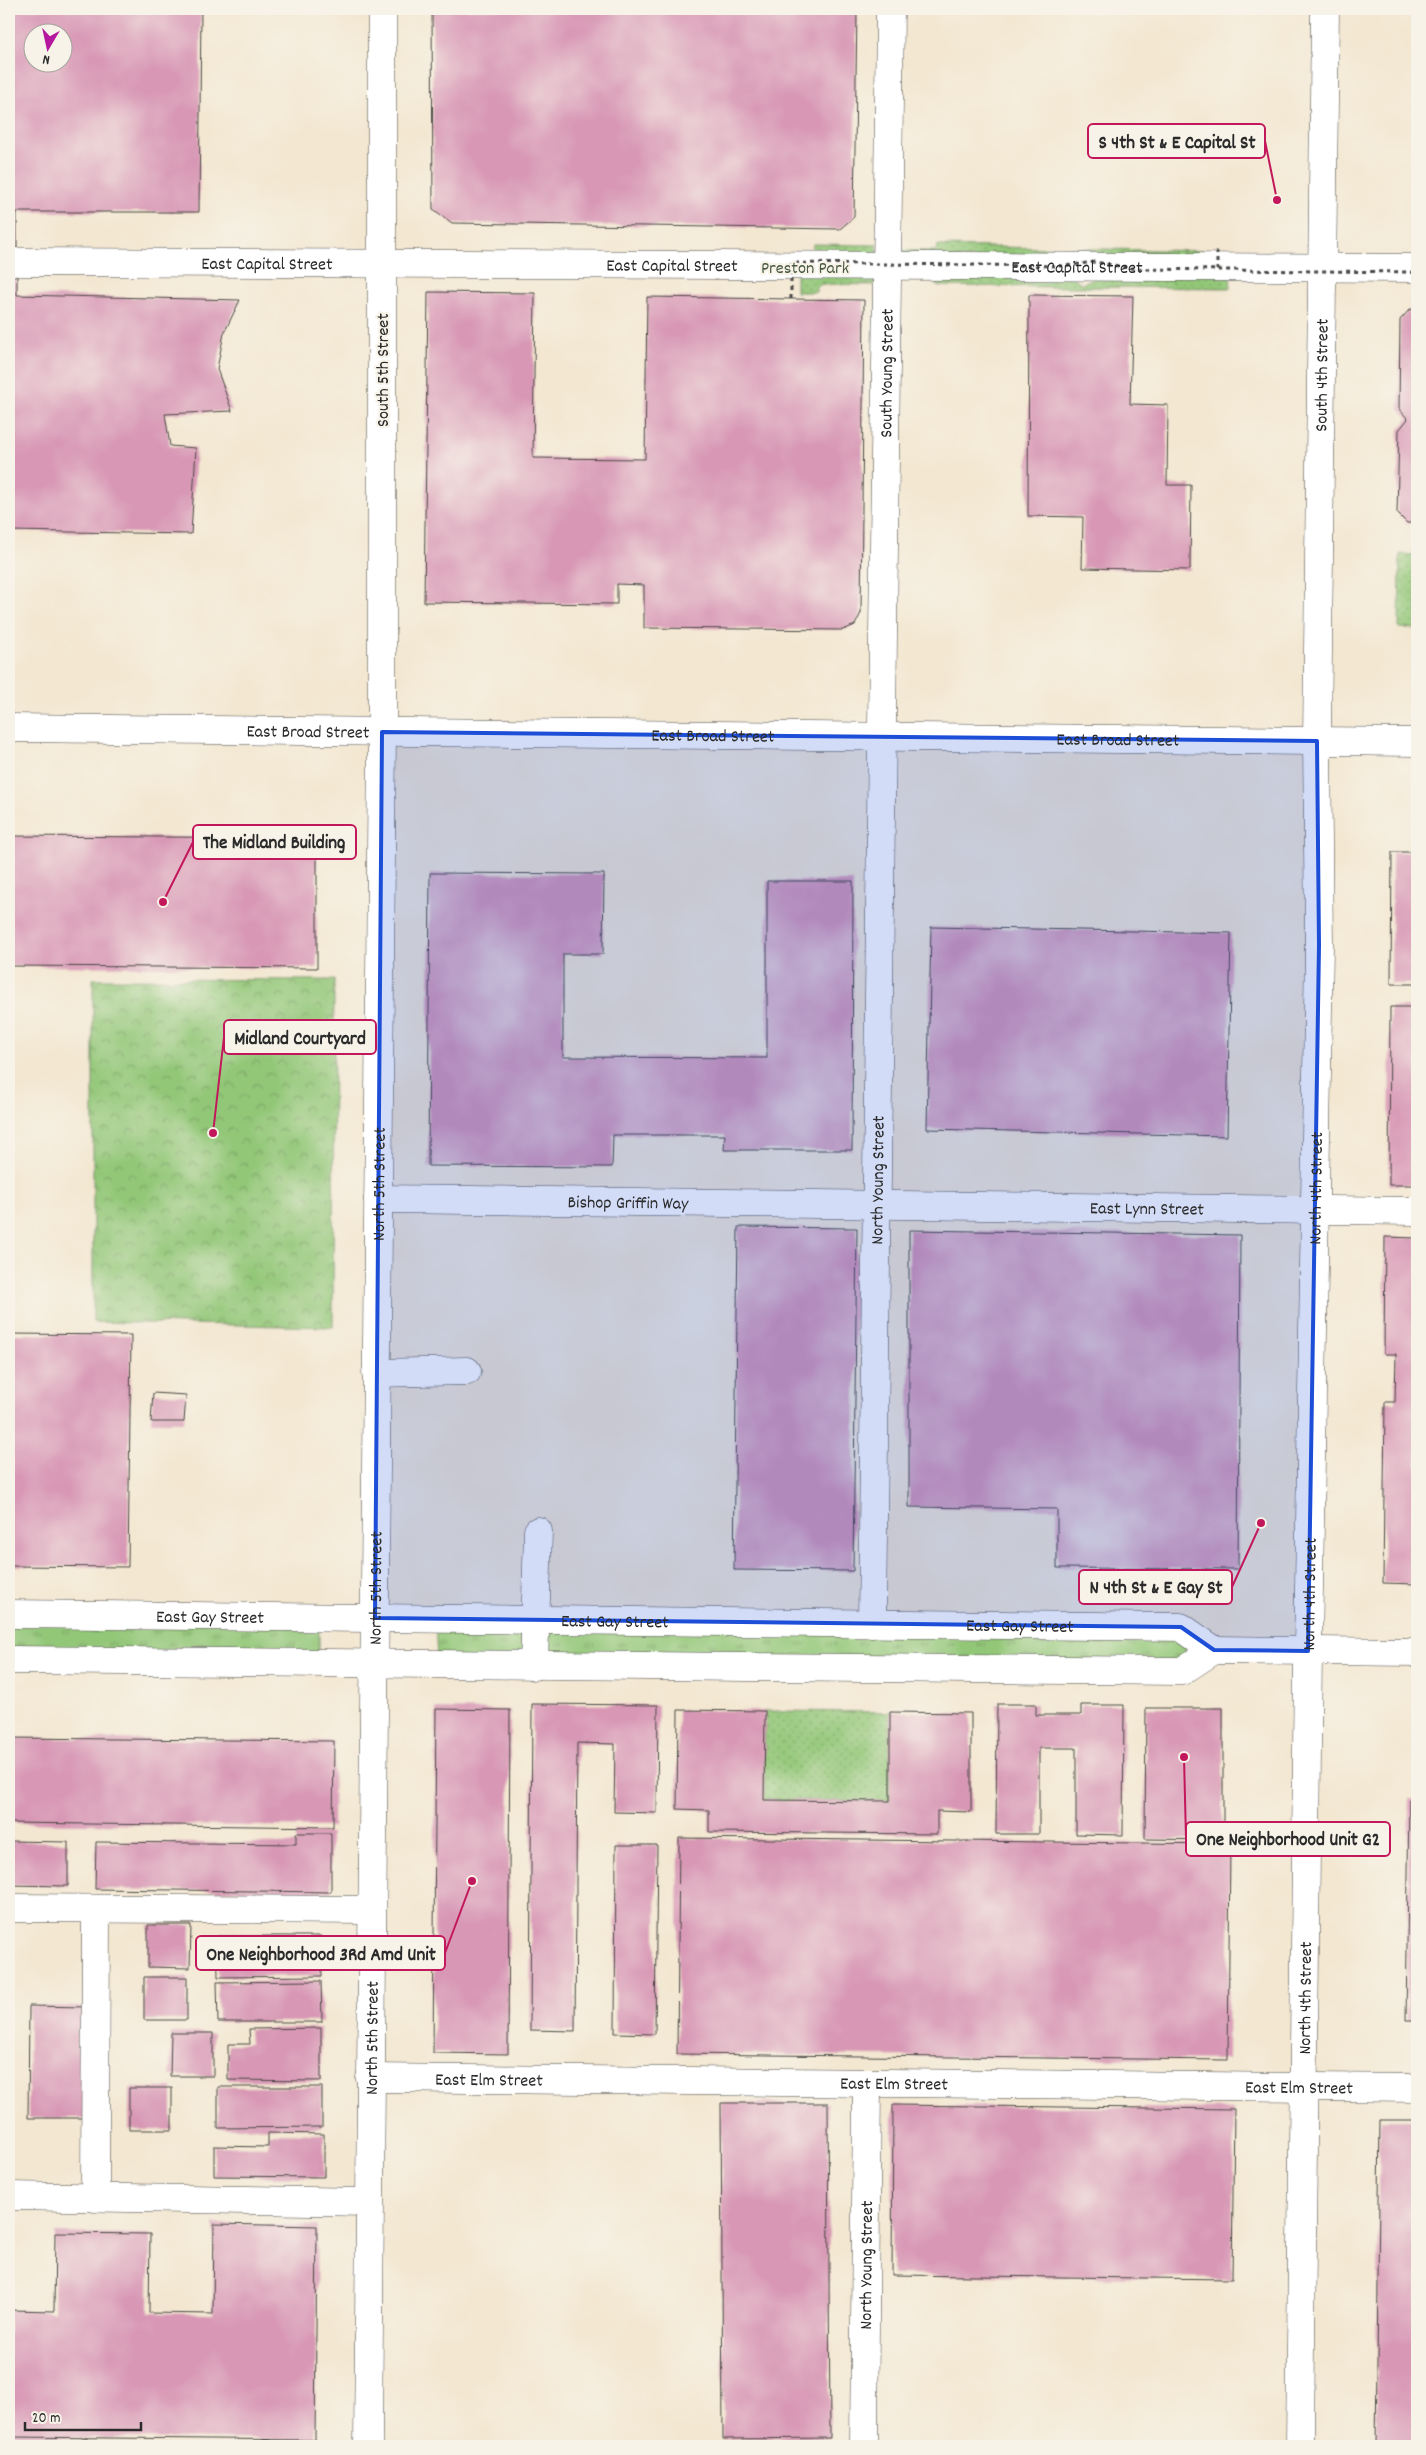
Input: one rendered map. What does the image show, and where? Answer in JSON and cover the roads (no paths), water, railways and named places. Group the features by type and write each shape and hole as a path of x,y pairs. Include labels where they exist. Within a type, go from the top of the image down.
{"street":[{"name":"South 5th Street","path":"382,9 382,732"},
{"name":"South Young Street","path":"882,737 890,9"},
{"name":"South 4th Street","path":"1317,741 1324,9"},
{"name":"East Capital Street","path":"17,262 1417,268"},
{"name":"East Broad Street","path":"9,728 1417,742"},
{"name":"North 5th Street","path":"368,2446 382,732"},
{"name":"North Young Street","path":"872,1624 882,737"},
{"name":"North 4th Street","path":"1300,2446 1308,1651 1319,945 1317,741"},
{"name":"Bishop Griffin Way","path":"378,1199 877,1205"},
{"name":"East Lynn Street","path":"877,1205 1417,1211"},
{"path":"376,1373 467,1371"},
{"path":"534,1666 538,1531"},
{"name":"East Gay Street","path":"9,1614 1181,1627 1214,1650"},
{"path":"9,1660 1182,1671 1214,1650 1417,1652"},
{"path":"9,1908 372,1910"},
{"path":"95,2198 96,1909"},
{"name":"East Elm Street","path":"370,2078 1417,2088"},
{"name":"North Young Street","path":"864,2446 867,2082"},
{"path":"9,2196 369,2202"}],"place":[{"name":"S 4th St & E Capital St","path":"1277,200"},
{"name":"The Midland Building","path":"163,902"},
{"name":"Midland Courtyard","path":"213,1133"},
{"name":"N 4th St & E Gay St","path":"1261,1523"},
{"name":"One Neighborhood Unit G2","path":"1184,1757"},
{"name":"One Neighborhood 3Rd Amd Unit","path":"472,1881"}],"park label":[{"name":"Preston Park","path":"805,267"}]}
